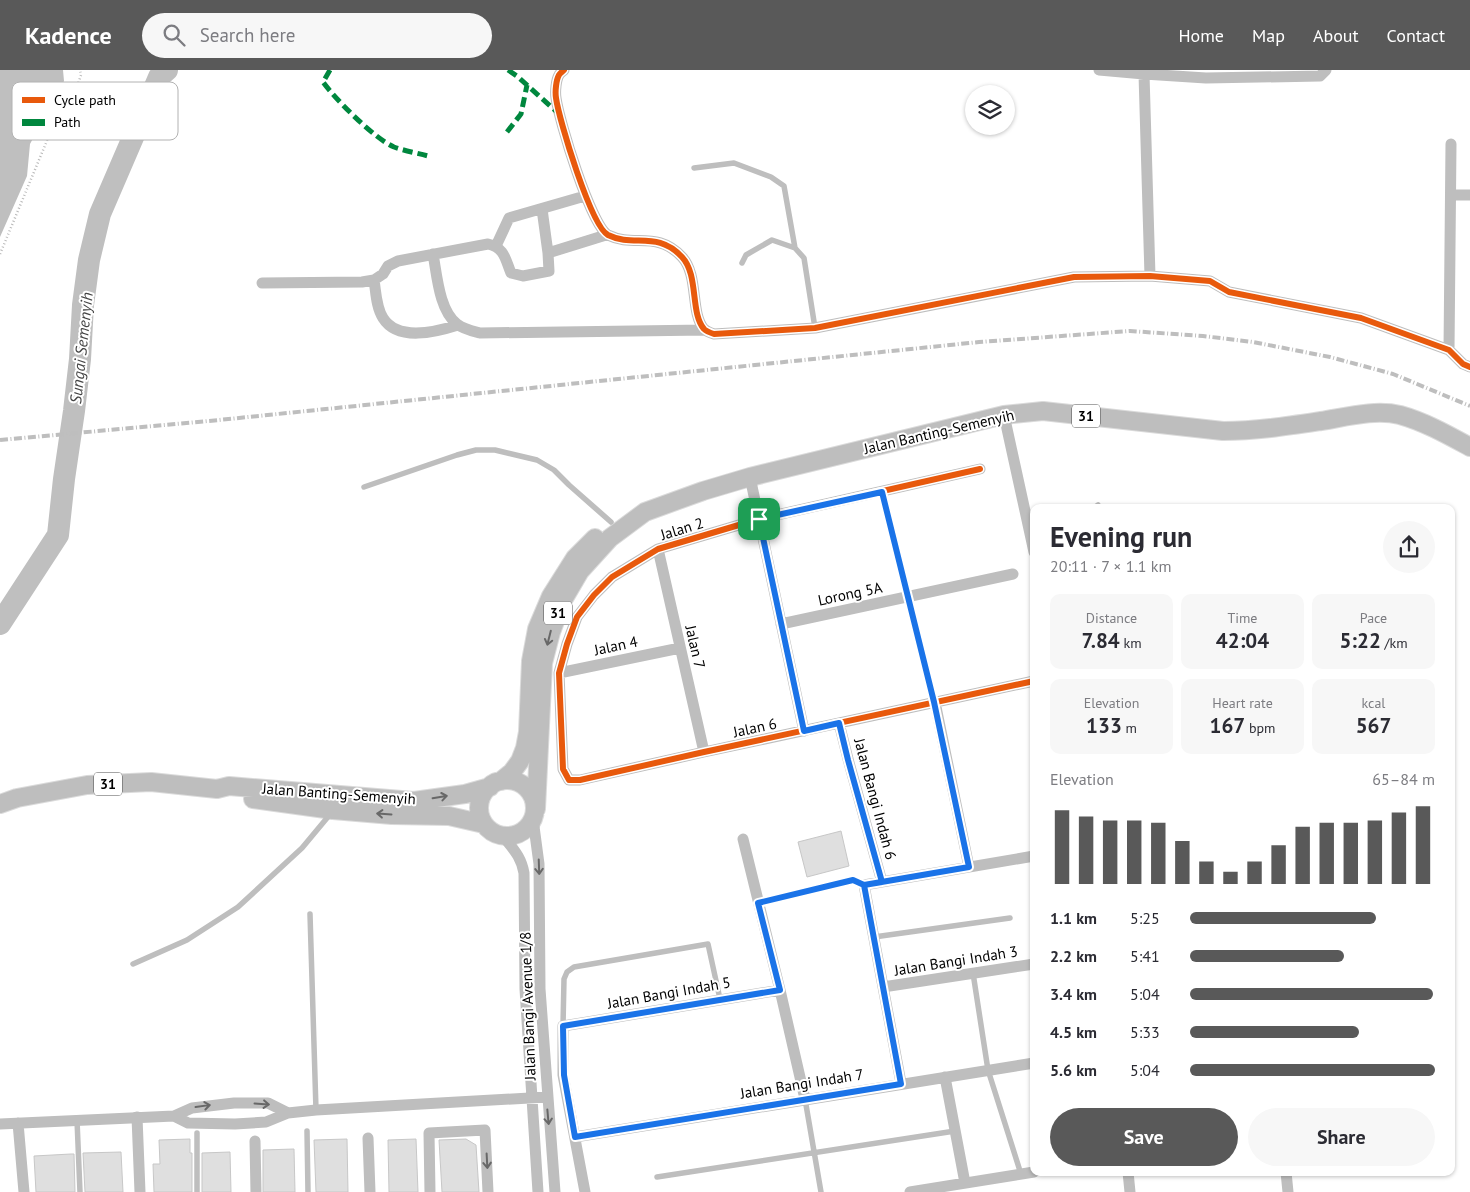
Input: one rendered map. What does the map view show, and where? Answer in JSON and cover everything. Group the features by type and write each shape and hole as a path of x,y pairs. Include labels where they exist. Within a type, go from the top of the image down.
{"main road":[{"name":"Jalan Banting-Semenyih","path":"0,804 17,798 87,785 151,782 217,789 229,786 414,801 465,794 495,784 512,772 520,761 525,748 528,732 531,661 537,629 551,596 575,558 611,522 649,500 703,490 1004,415 1043,411 1222,431 1270,429 1378,413 1399,415 1419,422 1470,447"},
{"name":"Jalan Banting-Semenyih","path":"535,814 543,663 551,632 563,600 580,571 610,538 645,512 703,490"},
{"path":"514,781 526,786 533,796 535,814 521,833 503,836 492,832 484,824 480,815 480,804 483,794 495,784 514,781"},
{"name":"Jalan Banting-Semenyih","path":"217,789 227,796 333,810 392,815 449,816 484,824"}],"street":[{"path":"564,70 558,76 555,96 585,196 595,220 606,235"},
{"path":"1100,70 1206,78 1320,76 1326,70"},
{"path":"1144,74 1150,276"},
{"path":"1449,350 1451,144"},
{"path":"1451,195 1470,196"},
{"path":"496,246 509,218 585,196"},
{"path":"262,283 362,282 374,280 383,274 388,266 398,261 488,244 496,246 503,253 510,273 523,276 549,271 542,209"},
{"path":"548,253 606,235 622,239 655,241 670,246 684,258 690,271 699,320 705,330"},
{"path":"433,254 443,303 449,316 458,325 480,332 705,330 714,334 815,328 1074,277 1150,276 1210,281 1229,292 1361,318 1449,350 1463,364 1470,367"},
{"path":"374,280 382,317 395,330 410,333 427,333 458,325"},
{"path":"1004,415 1030,526"},
{"name":"Jalan 2","path":"569,780 563,769 559,673 577,617 612,576 658,549 759,519 980,469"},
{"path":"750,478 804,731"},
{"name":"Jalan 7","path":"658,549 704,752"},
{"name":"Lorong 5A","path":"781,624 1013,574"},
{"name":"Jalan 4","path":"559,673 680,648"},
{"name":"Jalan 6","path":"569,780 580,780 1030,682"},
{"path":"934,702 969,867"},
{"name":"Jalan Bangi Indah 6","path":"839,723 882,882"},
{"name":"Jalan Bangi Avenue 1/8","path":"535,814 539,864 540,989 555,1192"},
{"name":"Jalan Bangi Avenue 1/8","path":"503,836 522,862 524,873 525,989 538,1192"},
{"path":"742,839 805,1099"},
{"path":"901,1084 864,885 1030,857"},
{"name":"Jalan Bangi Indah 3","path":"883,987 1030,965"},
{"name":"Jalan Bangi Indah 5","path":"563,1026 780,990"},
{"path":"563,1026 564,1075 585,1192"},
{"name":"Jalan Bangi Indah 7","path":"575,1137 1030,1064"},
{"path":"945,1077 955,1131 958,1187"},
{"path":"174,1116 188,1124 235,1124 266,1122 288,1112 547,1097"},
{"path":"0,1124 174,1116 192,1108 234,1103 268,1103 288,1112"},
{"path":"137,1117 140,1192"},
{"path":"18,1123 24,1192"},
{"path":"430,1192 429,1133 485,1130 488,1192"},
{"path":"368,1138 370,1192"},
{"path":"255,1141 256,1192"},
{"path":"910,1192 958,1187 1030,1173"},
{"path":"1128,1176 1130,1192"},
{"path":"1286,1176 1288,1192"}],"lane":[{"path":"694,168 734,163 771,177 784,186 795,248"},
{"path":"742,263 746,255 772,240 795,248 804,258 815,328"},
{"path":"364,487 457,455 476,450 495,450 537,460 554,470 611,522"},
{"path":"882,492 934,702"},
{"path":"133,964 187,940 238,907 302,848 333,810"},
{"path":"758,903 853,880 864,885"},
{"path":"310,914 316,1110"},
{"path":"874,938 1010,918"},
{"path":"563,1026 564,979 567,972 574,967 708,944 720,999"},
{"path":"973,973 988,1070 1021,1174"},
{"path":"805,1099 821,1192"},
{"path":"77,1120 80,1192"},
{"path":"307,1131 308,1192"},
{"path":"657,1177 955,1131"},
{"path":"197,1133 197,1192"}],"path":[{"path":"0,254 47,140"}],"shaded area":[{"path":"0,70 63,70 63,82 12,82 12,140 32,140 30,144 27,176 0,237"}],"building":[{"path":"841,831 849,866 807,877 798,842"},
{"path":"190,1139 192,1192 154,1192 153,1164 160,1164 159,1140"},
{"path":"347,1139 348,1192 316,1192 314,1140"},
{"path":"416,1139 418,1192 389,1192 388,1140"},
{"path":"466,1139 476,1145 479,1192 442,1192 439,1140"},
{"path":"294,1149 295,1192 263,1192 263,1150"},
{"path":"121,1152 123,1192 85,1192 83,1153"},
{"path":"230,1152 231,1192 202,1192 202,1153"},
{"path":"74,1154 75,1192 36,1192 34,1156"}],"waterway":[{"name":"Sungai Semenyih","path":"157,82 159,77 167,70"},
{"name":"Sungai Semenyih","path":"0,624 58,535 80,359 83,305 89,260 100,214 132,140"}],"railway":[{"path":"0,440 219,420 979,342 1130,331 1203,336 1253,342 1330,357 1393,374 1470,406"}],"marked path":[{"path":"330,70 323,82 367,128 394,147 428,156"},
{"path":"508,70 558,113"},
{"path":"507,132 521,114 527,85"}],"cycle path":[{"path":"564,70 559,75 556,86 558,110 569,149 593,213 608,235 618,239 664,244 682,257 691,274 700,322 705,330 714,334 815,328 1074,277 1150,276 1210,281 1229,292 1361,318 1449,350 1463,364 1470,367"},
{"path":"980,469 759,519 658,549 612,577 594,595 577,617 559,673 563,769 569,780 580,780 1030,682"}],"route":[{"path":"759,519 804,731 839,723 882,882 864,885 853,880 758,903 780,990 563,1026 564,1075 575,1137 901,1084 864,885 882,882 969,867 934,702 882,492 759,519"}]}
